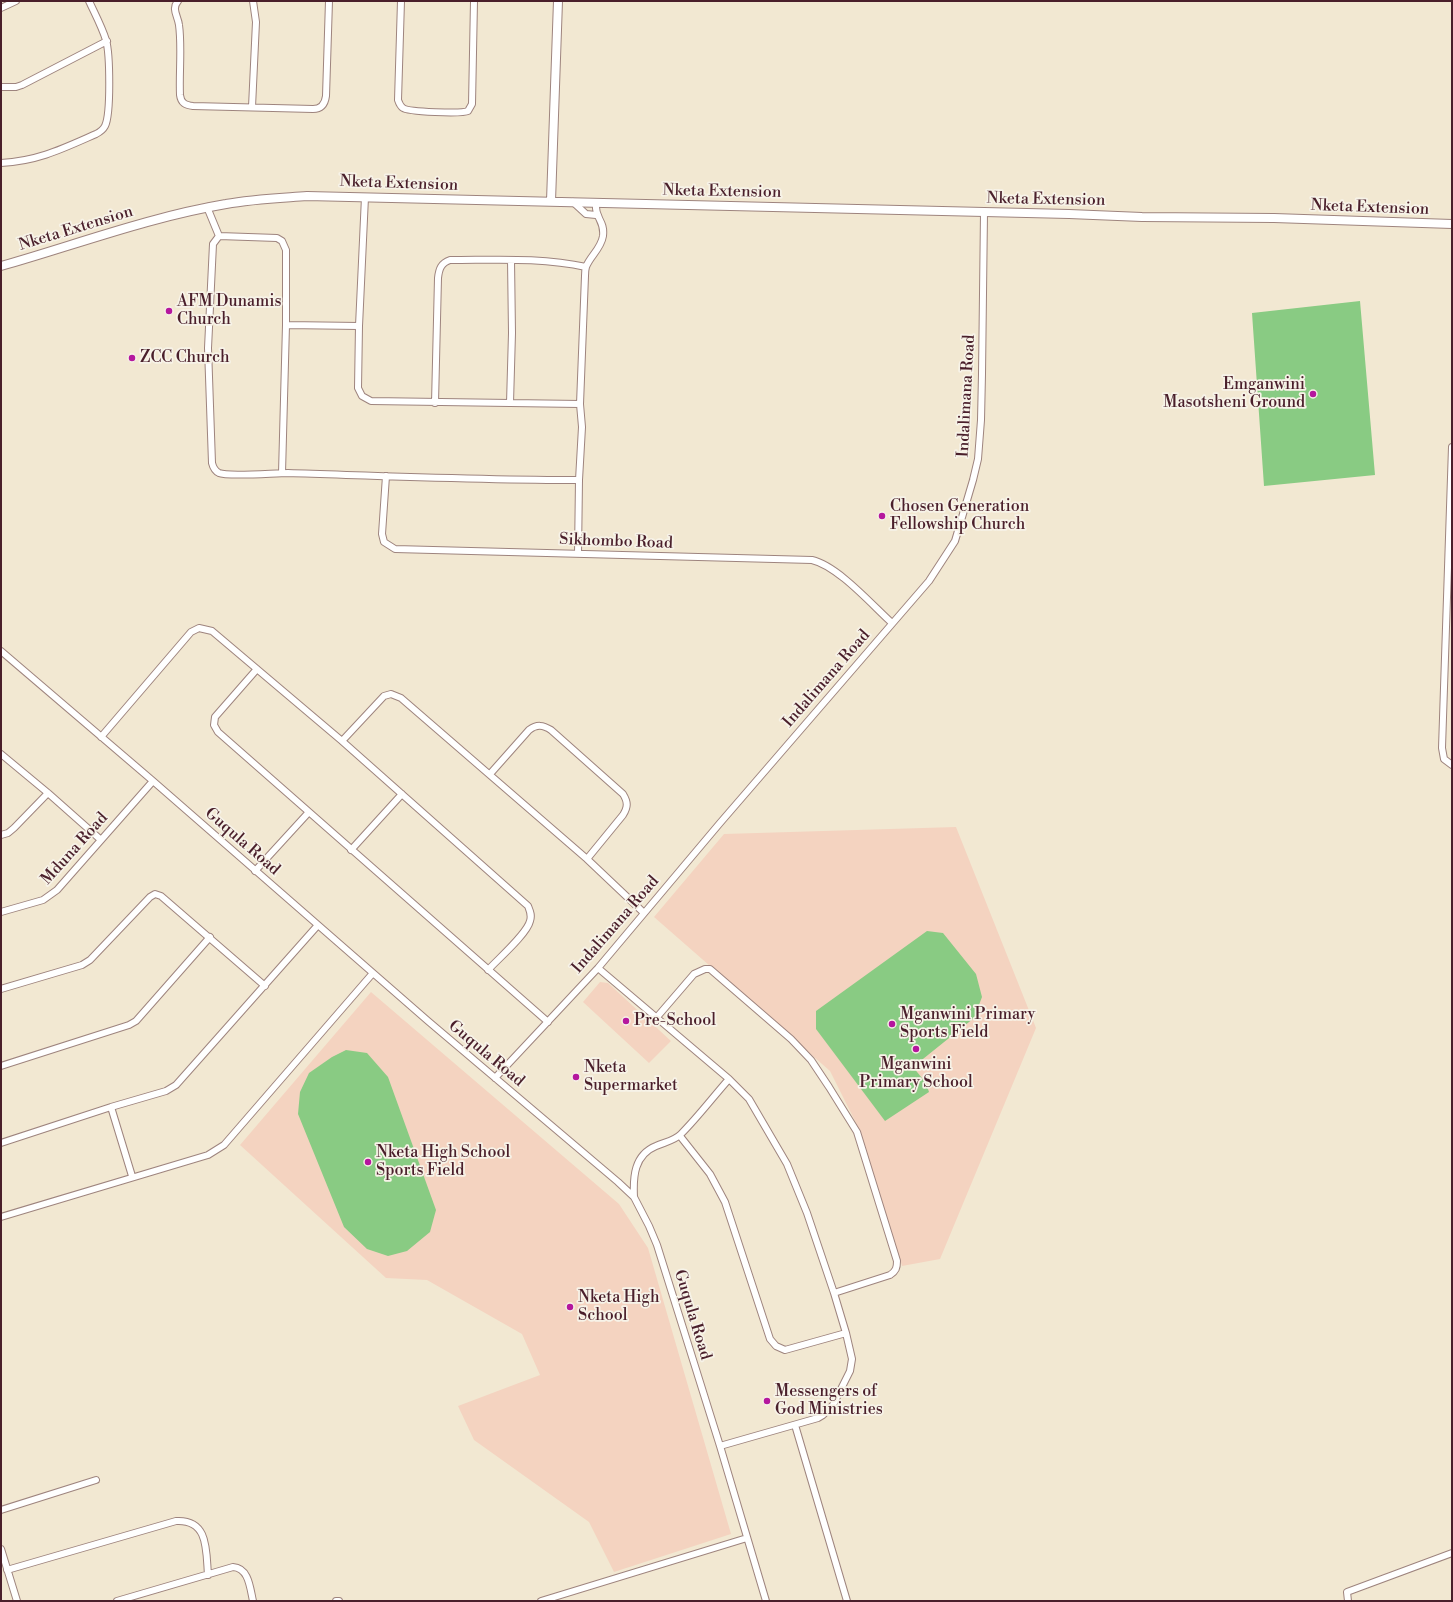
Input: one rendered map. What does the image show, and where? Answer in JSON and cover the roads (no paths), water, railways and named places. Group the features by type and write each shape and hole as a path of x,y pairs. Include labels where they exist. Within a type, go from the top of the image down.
{"street":[{"path":"1,8 16,1"},
{"path":"1,163 15,162 50,155 101,131 104,126 108,112 107,41 89,1"},
{"path":"178,1 174,8 179,26 180,95 182,102 193,106 316,109 324,104 326,96 329,1"},
{"path":"252,107 256,22 253,1"},
{"path":"401,1 398,100 400,104 403,108 411,110 459,113 468,111 472,104 474,1"},
{"path":"551,201 558,1"},
{"path":"1,87 22,86 107,41"},
{"name":"Nketa Extension","path":"1,266 135,225 207,207 227,203 272,198 322,196 1142,217 1274,218 1452,224"},
{"path":"365,197 359,326 358,388 362,396 371,400 435,403 580,404"},
{"path":"573,202 586,214 596,215"},
{"path":"578,554 579,480 582,434 580,404 586,267 597,250 602,238 602,223 596,215 596,203"},
{"path":"207,207 218,236"},
{"name":"Indalimana Road","path":"495,1078 598,968 929,581 955,541 978,459 981,420 984,213"},
{"path":"218,236 272,238 282,241 287,256 282,473"},
{"path":"218,236 213,244 208,343 212,463 216,470 222,473 282,473 485,480 579,480"},
{"path":"435,403 438,278 440,268 444,263 450,260 511,260 570,263 586,267"},
{"path":"510,403 512,333 511,260"},
{"path":"286,324 359,326"},
{"path":"1452,447 1442,748 1444,759 1452,765"},
{"name":"Sikhombo Road","path":"386,476 382,534 384,542 390,547 403,550 801,560 821,562 844,579 892,623"},
{"path":"101,736 185,639 199,628 212,631 342,741 528,906 531,915 529,924 524,932 488,970"},
{"name":"Guqula Road","path":"1,651 153,781 374,974 607,1172 634,1198 657,1245 720,1446 766,1601"},
{"path":"257,669 217,715 214,720 216,728 308,812 548,1022"},
{"path":"342,741 384,696 391,694 401,698 587,859 644,913"},
{"path":"490,774 533,727 544,726 556,734 622,794 626,800 626,809 623,815 587,859"},
{"path":"1,754 101,840"},
{"name":"Mduna Road","path":"1,912 43,900 57,890 153,781"},
{"path":"1,835 10,831 48,794"},
{"path":"351,850 402,794"},
{"path":"255,871 308,812"},
{"path":"1,989 82,965 90,960 150,897 155,894 161,896 265,986"},
{"path":"1,1143 111,1107 166,1091 176,1085 318,925"},
{"path":"1,1066 129,1025 136,1021 210,937"},
{"path":"598,968 730,1079 749,1099 787,1164 800,1195 846,1332 851,1353 851,1366 835,1401 823,1415 795,1425 720,1446"},
{"path":"657,1017 694,974 705,969 710,969 795,1043 811,1060 830,1087 857,1132 897,1261 897,1267 890,1275 834,1293"},
{"path":"1,1217 132,1176 208,1155 224,1145 374,974"},
{"path":"634,1198 635,1171 637,1163 642,1156 656,1146 680,1136 730,1079"},
{"path":"111,1107 132,1176"},
{"path":"680,1136 710,1174 725,1202 770,1339 776,1346 785,1350 846,1332"},
{"path":"795,1425 847,1601"},
{"path":"1,1510 96,1480"},
{"path":"7,1570 176,1521 184,1520 195,1524 203,1537 208,1575"},
{"path":"542,1601 747,1538"},
{"path":"1,1549 17,1601"},
{"path":"1348,1601 1347,1592 1452,1553"},
{"path":"117,1601 233,1567 241,1569 246,1575 253,1601"}],"place":[{"name":"AFM Dunamis Church","path":"169,311"},
{"name":"ZCC Church","path":"132,358"},
{"name":"Emganwini Masotsheni Ground","path":"1313,394"},
{"name":"Chosen Generation Fellowship Church","path":"882,516"},
{"name":"Pre-School","path":"626,1021"},
{"name":"Mganwini Primary Sports Field","path":"892,1024"},
{"name":"Mganwini Primary School","path":"916,1049"},
{"name":"Nketa Supermarket","path":"576,1077"},
{"name":"Nketa High School Sports Field","path":"368,1162"},
{"name":"Nketa High School","path":"570,1307"},
{"name":"Messengers of God Ministries","path":"767,1401"}]}
